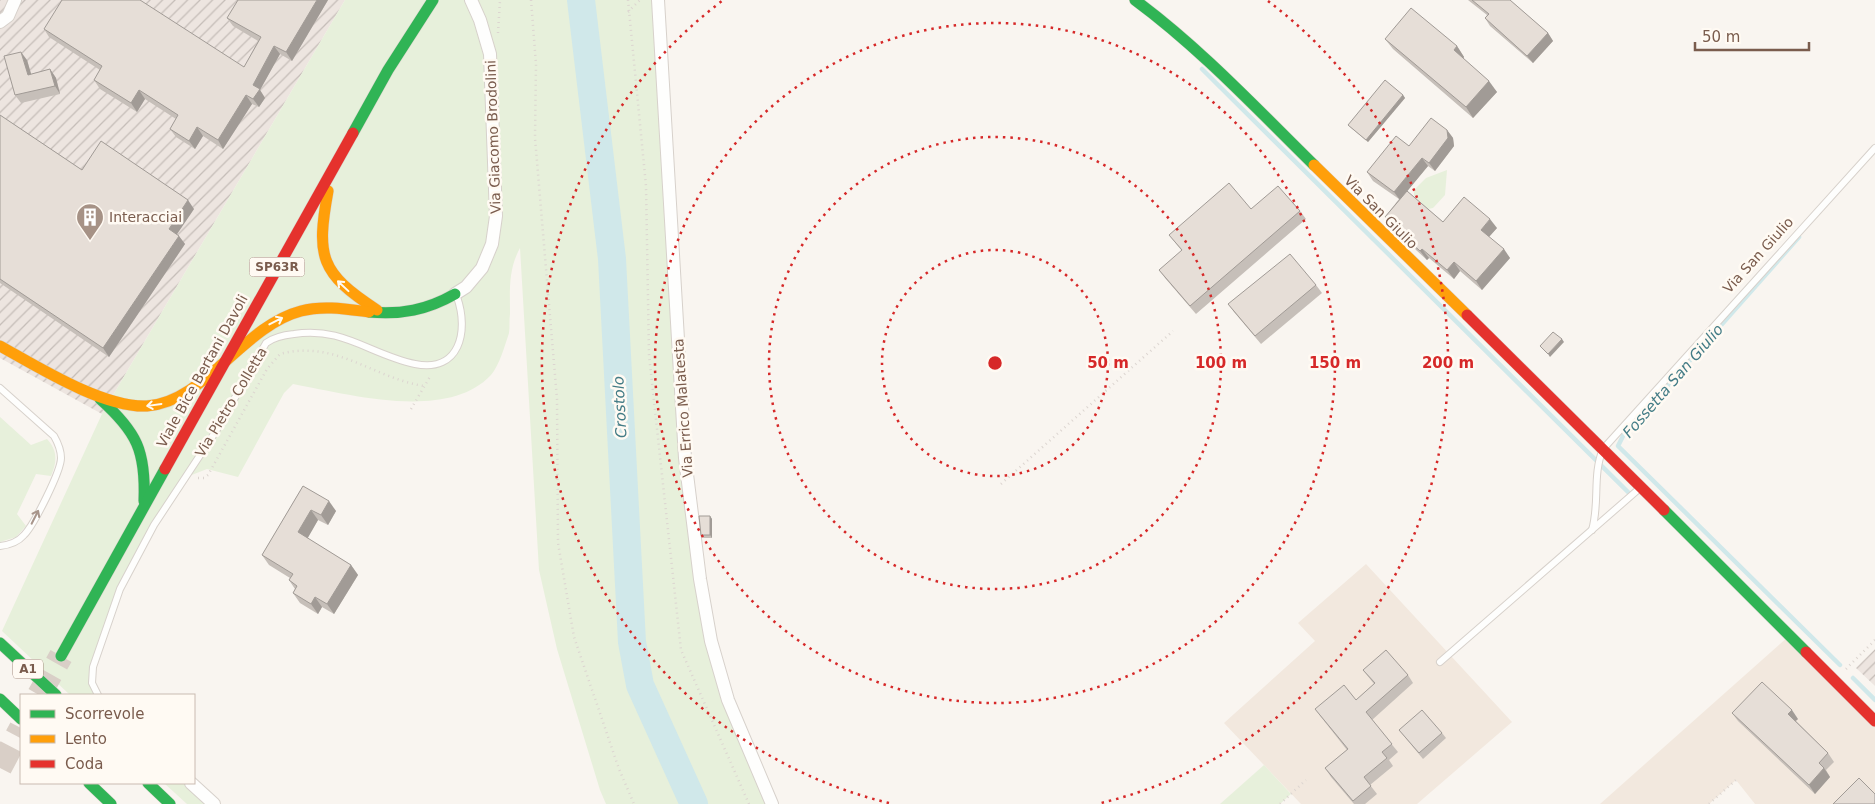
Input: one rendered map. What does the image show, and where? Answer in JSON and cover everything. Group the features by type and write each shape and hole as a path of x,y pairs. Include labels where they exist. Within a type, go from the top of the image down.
{"main road":[{"name":"Viale Bice Bertani Davoli","path":"61,656 388,70 433,0"},
{"name":"Via San Giulio","path":"1135,0 1165,22 1206,59 1603,449 1875,721"},
{"path":"331,172 320,230 324,256 339,284 383,313"},
{"path":"0,346 95,394 136,406 161,404 185,392 275,320 301,311 330,307 383,313 413,312 436,304 455,294"},
{"path":"95,394 122,418 140,443 146,475 144,506"},
{"name":"A1","path":"3,641 55,694"},
{"path":"0,699 20,718"},
{"path":"90,784 111,804"},
{"path":"149,784 170,804"}],"street":[{"path":"0,22 8,16 15,0"},
{"name":"Via Giacomo Brodolini","path":"455,294 466,287 482,268 492,244 495,227 494,131 489,48 471,0"},
{"name":"Via Errico Malatesta","path":"658,0 685,458 700,579 711,641 728,700 772,804"},
{"path":"192,784 214,804"}],"lane":[{"name":"Via San Giulio","path":"1603,449 1875,148"},
{"name":"Via Pietro Colletta","path":"98,694 92,683 93,667 120,589 154,525 216,431 260,352 271,339 299,333 333,334 415,364 430,364 448,356 462,339 463,320 455,294"},
{"path":"0,388 54,436 59,445 61,457 60,468 29,529 19,539 0,546"},
{"path":"1592,530 1596,514 1597,467 1603,449"},
{"path":"1440,662 1640,488"},
{"path":"3,641 59,694"}],"path":[{"path":"489,48 499,33 500,0"},
{"path":"530,0 536,64 535,138 557,399 558,543 574,637 634,804"},
{"path":"628,0 646,186 649,355 681,650 749,804"},
{"path":"628,12 640,0"},
{"path":"1001,484 1173,331"},
{"path":"184,478 204,478 208,475 267,369 280,354 304,351 329,352 401,381 424,386 411,409"},
{"path":"1846,669 1875,640"},
{"path":"1280,804 1306,780"},
{"path":"1709,804 1736,780"}],"shaded area":[{"path":"0,0 345,0 102,414 0,358"},
{"path":"1366,564 1512,722 1417,804 1301,804 1224,723 1315,641 1298,623"},
{"path":"1789,636 1875,721 1875,804 1755,804 1736,780 1709,804 1600,804"},
{"path":"1875,649 1875,686 1856,668"}],"green space":[{"path":"345,0 657,0 683,465 708,646 770,804 606,804 600,790 557,649 539,570 520,248 513,264 510,288 509,333 504,349 491,375 472,389 449,398 424,401 396,401 368,398 293,384 284,393 238,477 207,469 184,478 120,589 93,667 92,683 98,694 69,694 2,631 102,414"},
{"path":"1447,170 1445,195 1433,208 1428,209 1414,196 1414,190 1426,178"},
{"path":"0,417 31,445 47,439 55,452 55,457 51,476 36,474 17,514 26,526 16,537 0,542"},
{"path":"1264,765 1291,794 1280,804 1220,804"},
{"path":"165,784 192,784 214,804 187,804"}],"building":[{"path":"62,0 140,0 244,67 261,37 227,18 238,0 317,0 286,52 274,46 253,85 260,89 253,99 246,95 218,140 197,127 189,141 170,129 178,115 139,90 131,103 94,80 102,66 44,29"},
{"path":"1472,0 1510,0 1548,33 1527,56 1485,18 1489,14"},
{"path":"1411,8 1457,46 1454,50 1489,81 1466,107 1385,39"},
{"path":"21,52 28,75 50,69 55,86 15,95 4,56"},
{"path":"1385,80 1403,95 1366,140 1348,125"},
{"name":"Interacciai","path":"0,115 82,170 101,141 188,200 169,229 179,236 103,348 0,279"},
{"path":"1431,118 1447,130 1448,138 1429,163 1422,158 1394,192 1367,172 1396,136 1409,146"},
{"path":"1229,183 1251,209 1278,186 1300,211 1190,306 1159,270 1182,250 1169,235"},
{"path":"1407,191 1443,222 1464,197 1490,219 1481,230 1504,249 1476,281 1454,262 1447,270 1422,249 1420,251 1409,241 1411,239 1385,217"},
{"path":"1290,254 1316,285 1255,336 1228,304"},
{"path":"1553,332 1562,339 1548,354 1540,346"},
{"path":"303,486 329,501 321,515 311,510 298,532 351,565 327,604 315,597 311,604 293,593 297,586 289,580 293,574 262,555"},
{"path":"699,516 710,516 710,535 701,535"},
{"path":"1386,650 1408,675 1366,712 1392,744 1382,752 1387,758 1364,777 1371,786 1353,801 1325,768 1348,749 1315,709 1344,685 1356,700 1375,683 1363,670"},
{"path":"1762,682 1792,710 1788,714 1828,753 1819,763 1824,768 1809,785 1732,713"},
{"path":"1422,710 1442,733 1419,753 1399,730"},
{"path":"1859,778 1875,794 1875,804 1833,804"}],"waterway":[{"name":"Crostolo","path":"581,0 612,259 632,642 640,685 694,804"},
{"path":"1202,69 1631,495"},
{"name":"Fossetta San Giulio","path":"1799,237 1623,436 1618,446 1840,665"},
{"name":"Fossetta San Giulio","path":"1853,678 1875,700"}],"tunnel":[{"path":"40,694 61,656"},
{"path":"0,768 20,730"}],"traffic: fast":[{"path":"353,133 388,70 433,0"},
{"path":"1135,0 1205,58 1314,165"},
{"path":"369,312 392,313 424,308 455,294"},
{"path":"100,399 123,422 137,444 143,469 144,501"},
{"path":"61,656 165,469"},
{"path":"1664,510 1806,652"},
{"path":"0,643 55,694"},
{"path":"0,699 20,718"},
{"path":"90,784 111,804"},
{"path":"149,784 170,804"}],"traffic: slow":[{"path":"1314,165 1467,315"},
{"path":"328,191 323,232 323,248 327,261 333,273 344,285 377,310"},
{"path":"0,346 71,385 111,400 130,405 147,406 168,401 187,392 261,332 280,319 301,311 318,308 369,312"}],"traffic: jam":[{"path":"165,469 353,133"},
{"path":"1467,315 1664,510"},
{"path":"1806,652 1875,721"}],"place":[{"name":"Interacciai","path":"90,241"}]}
